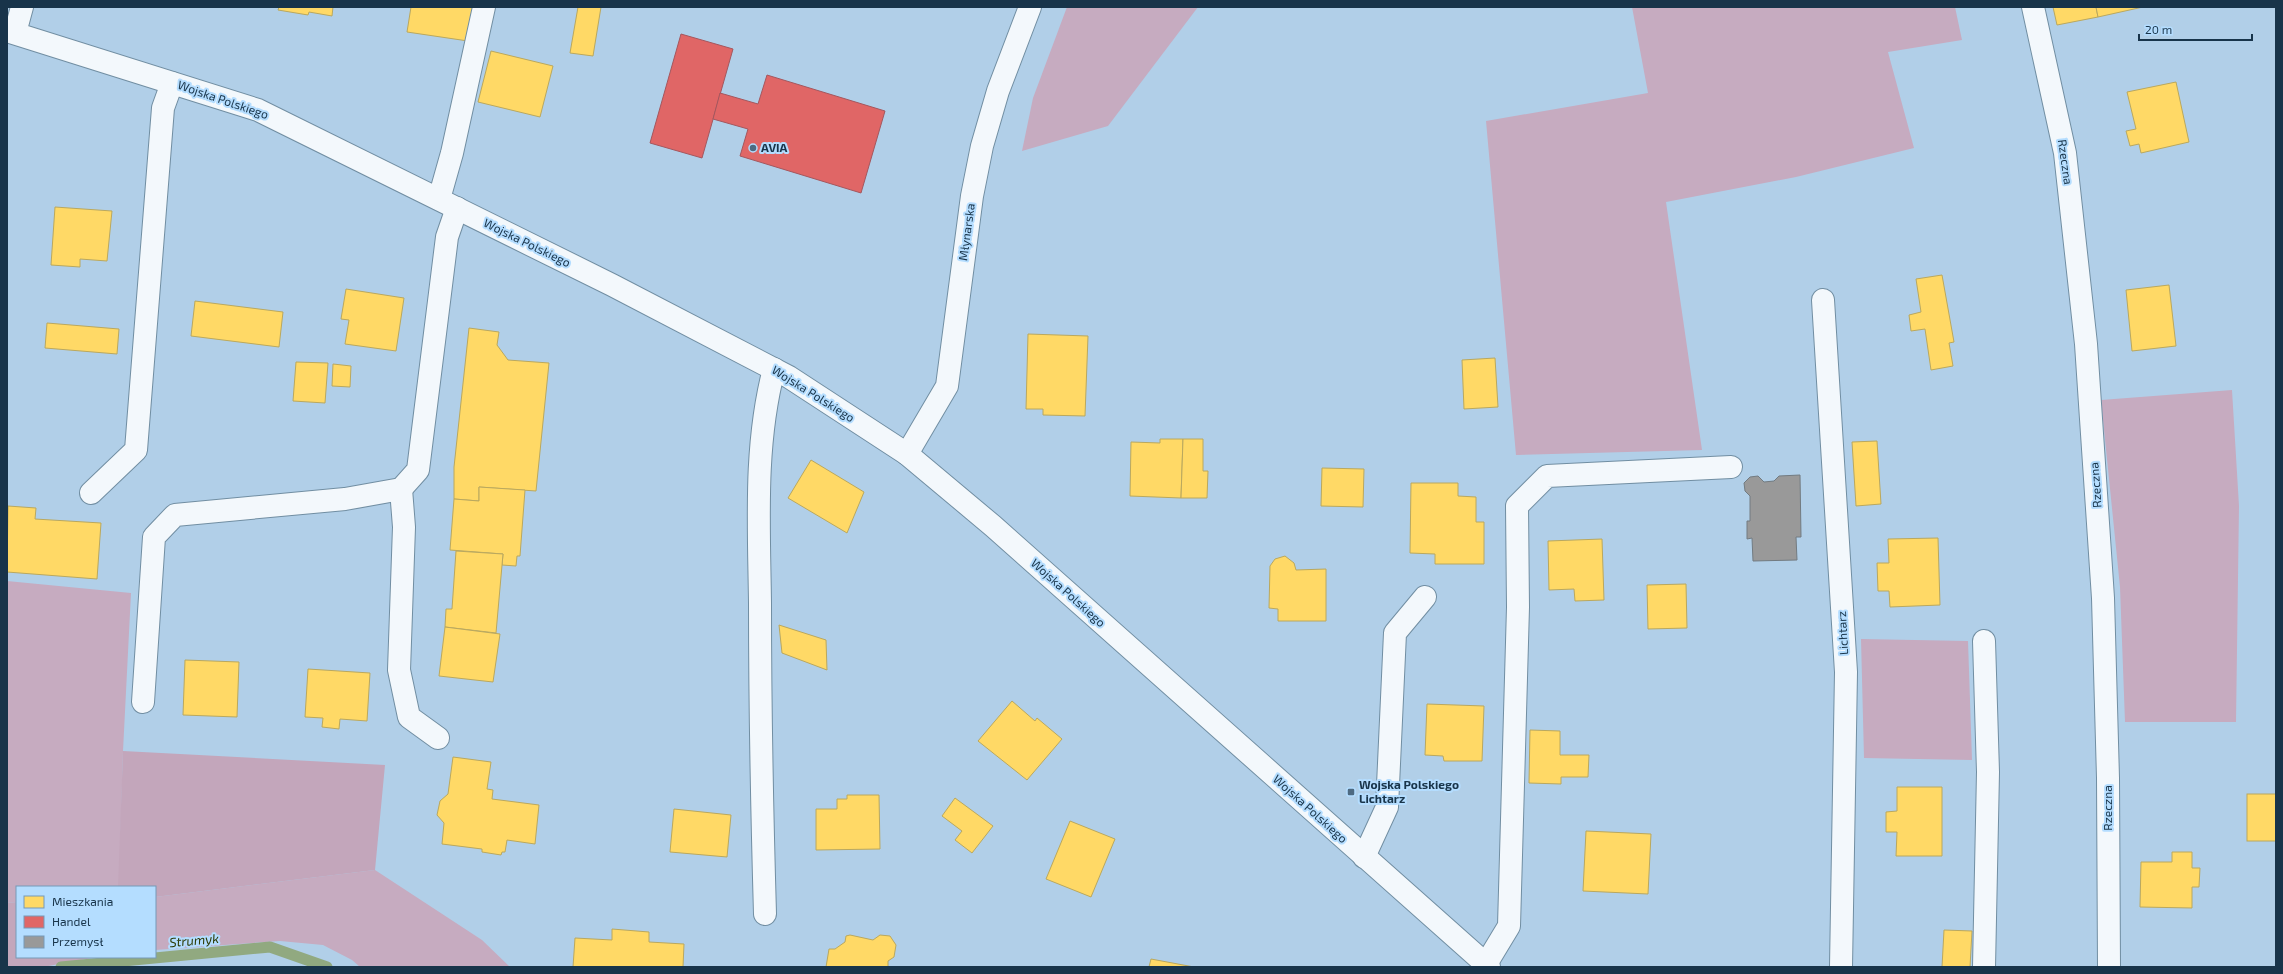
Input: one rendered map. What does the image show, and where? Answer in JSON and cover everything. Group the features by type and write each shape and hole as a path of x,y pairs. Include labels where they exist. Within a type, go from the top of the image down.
{"street":[{"path":"11,32 22,7"},
{"path":"143,702 154,537 175,515 345,499 401,489 418,470 447,237 452,153 484,7"},
{"name":"Młynarska","path":"907,454 947,386 972,196 982,146 998,91 1030,7"},
{"name":"Rzeczna","path":"2033,7 2065,152 2086,344 2103,598 2108,778 2109,967"},
{"name":"Wojska Polskiego","path":"11,32 258,110 448,204 774,369 907,454 993,526 1488,966"},
{"path":"91,493 136,450 163,108 172,83"},
{"name":"Lichtarz","path":"1823,300 1846,672 1841,967"},
{"path":"765,914 761,774 759,484 768,394 774,369"},
{"path":"1488,966 1509,926 1518,607 1517,506 1547,476 1731,467"},
{"path":"401,489 404,527 399,670 409,717 438,738"},
{"path":"1364,857 1387,807 1395,633 1425,597"},
{"path":"1984,641 1988,772 1984,967"}],"shaded area":[{"path":"1067,7 1198,7 1108,126 1022,151 1033,98"},
{"path":"1632,7 1955,7 1962,40 1888,52 1914,148 1796,177 1666,202 1702,450 1516,455 1486,121 1648,93"},
{"path":"2232,390 2239,506 2236,722 2125,722 2120,587 2101,400"},
{"path":"7,581 131,593 123,751 119,886 16,886 16,902 7,903"},
{"path":"1861,639 1968,641 1972,760 1864,758"},
{"path":"123,751 385,765 375,870 156,897 156,886 118,886"},
{"path":"375,870 482,940 510,967 360,967 352,960 323,945 280,941 156,950 156,897"},
{"path":"16,902 16,958 92,958 43,967 7,967 7,903"}],"building: Mieszkania":[{"path":"279,7 333,7 332,16 309,12 308,15 278,10"},
{"path":"411,7 474,7 468,41 407,32"},
{"path":"578,7 601,7 593,56 570,53"},
{"path":"2053,7 2096,7 2098,17 2057,25"},
{"path":"2096,7 2143,7 2098,17"},
{"path":"491,51 553,66 540,117 478,102"},
{"path":"2176,82 2189,142 2141,153 2139,144 2130,146 2126,131 2136,129 2127,92"},
{"path":"55,207 112,211 107,261 80,259 80,267 51,265"},
{"path":"1942,275 1954,342 1949,343 1953,366 1931,370 1925,329 1911,331 1909,315 1921,312 1916,279"},
{"path":"2169,285 2176,346 2132,351 2126,290"},
{"path":"346,289 404,298 396,351 345,344 349,320 341,319"},
{"path":"195,301 283,312 279,347 191,336"},
{"path":"47,323 119,329 117,354 45,348"},
{"path":"469,328 499,332 497,345 508,360 549,363 536,491 479,487 479,501 454,499 454,467"},
{"path":"1028,334 1088,336 1085,416 1043,415 1043,409 1026,409"},
{"path":"1495,358 1498,407 1464,409 1462,360"},
{"path":"296,362 328,363 325,403 293,401"},
{"path":"333,364 351,366 350,387 332,386"},
{"path":"1160,439 1183,439 1181,498 1130,496 1131,442 1160,443"},
{"path":"1183,439 1203,439 1203,471 1208,471 1207,498 1181,498"},
{"path":"1877,441 1881,504 1856,506 1852,442"},
{"path":"811,460 864,492 847,533 788,498"},
{"path":"1322,468 1364,469 1363,507 1321,506"},
{"path":"1411,483 1458,483 1458,496 1476,497 1476,522 1484,522 1484,564 1435,564 1435,554 1410,553"},
{"path":"479,487 525,490 520,556 517,556 516,566 502,565 503,554 450,550 454,499 479,501"},
{"path":"8,506 36,508 35,519 101,523 97,579 7,572"},
{"path":"1938,538 1940,605 1890,607 1889,591 1878,591 1877,563 1889,563 1888,539"},
{"path":"1602,539 1604,600 1575,601 1574,589 1549,590 1548,541"},
{"path":"456,551 503,554 496,633 445,627 446,609 452,609"},
{"path":"1285,556 1294,563 1296,570 1326,569 1326,621 1278,621 1278,609 1269,608 1270,566 1275,559"},
{"path":"1686,584 1687,628 1648,629 1647,585"},
{"path":"779,625 826,640 827,670 782,653"},
{"path":"445,627 500,634 493,682 439,676"},
{"path":"185,660 239,662 237,717 183,715"},
{"path":"308,669 370,673 367,721 340,719 339,729 322,727 323,718 305,717"},
{"path":"1012,701 1035,721 1037,718 1062,739 1027,780 978,741"},
{"path":"1427,704 1484,706 1482,761 1444,761 1443,756 1425,755"},
{"path":"1530,730 1560,731 1560,755 1589,755 1588,777 1561,777 1561,784 1529,783"},
{"path":"453,757 491,762 487,789 493,790 492,799 539,805 535,844 507,840 505,852 502,852 501,855 482,852 482,849 442,844 444,823 437,815 440,801 448,794"},
{"path":"1897,787 1942,787 1942,856 1896,856 1897,832 1886,832 1886,812 1897,811"},
{"path":"2247,794 2276,794 2276,841 2247,841"},
{"path":"847,795 879,795 880,849 816,850 816,809 837,809 837,799 847,799"},
{"path":"955,798 993,826 972,853 955,840 962,831 942,816"},
{"path":"674,809 731,815 727,857 670,852"},
{"path":"1070,821 1115,839 1091,897 1046,879"},
{"path":"1586,831 1651,834 1648,894 1583,891"},
{"path":"2172,852 2192,852 2192,868 2200,868 2199,887 2192,887 2192,908 2140,907 2141,862 2172,862"},
{"path":"612,929 649,932 649,942 684,944 683,967 573,967 575,938 612,940"},
{"path":"1944,930 1972,931 1970,967 1942,967"},
{"path":"850,935 873,940 880,935 890,936 896,945 894,957 888,961 888,967 826,967 829,949 835,949 845,942 846,936"},
{"path":"1151,959 1194,967 1149,967"}],"building: Handel":[{"path":"681,34 733,49 702,158 650,143"},
{"path":"767,75 885,111 861,193 740,156 748,129 713,119 720,93 758,104"}],"building: Przemysł":[{"path":"1800,475 1801,537 1796,537 1797,560 1753,561 1752,538 1747,539 1747,521 1750,521 1750,496 1745,491 1744,483 1750,477 1758,476 1764,482 1774,481 1779,476"}],"waterway":[{"name":"Strumyk","path":"156,958 270,947 327,967"},
{"name":"Strumyk","path":"61,967 155,958"}],"place":[{"name":"AVIA","path":"753,148"},
{"name":"Wojska Polskiego Lichtarz","path":"1351,792"}]}
